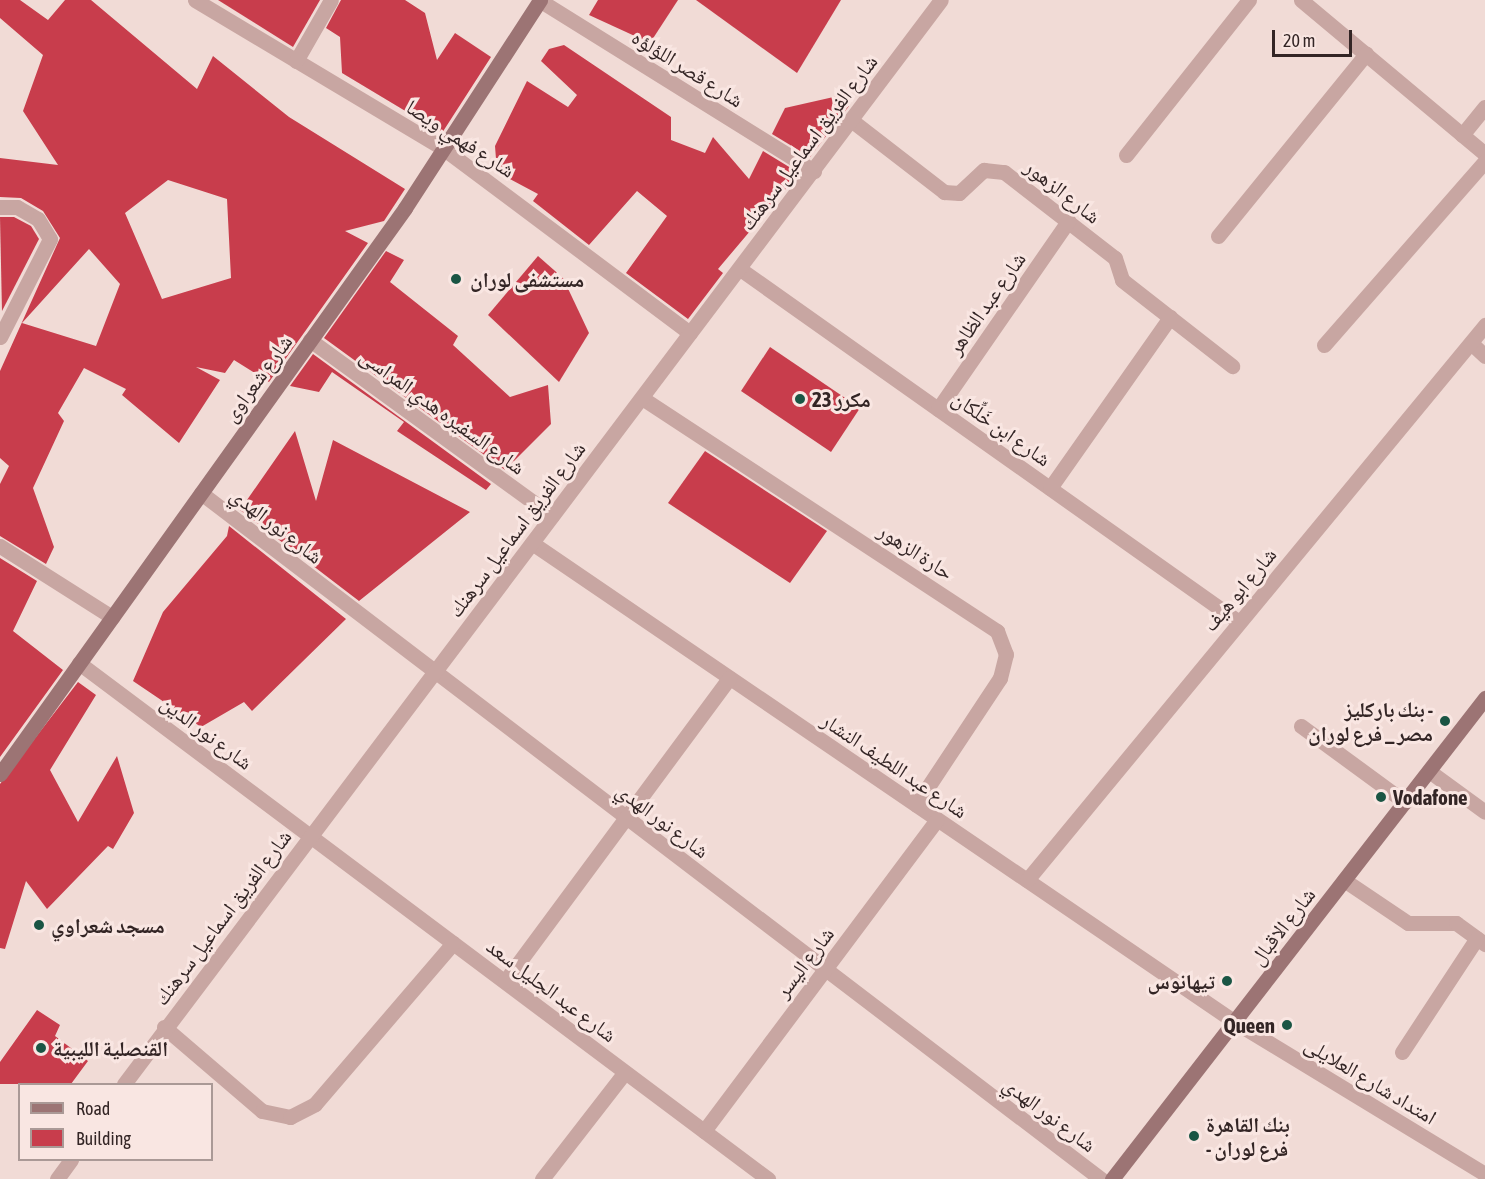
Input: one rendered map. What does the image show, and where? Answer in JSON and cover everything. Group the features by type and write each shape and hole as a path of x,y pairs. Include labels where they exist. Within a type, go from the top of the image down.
{"street":[{"name":"شارع فهمي ويصا","path":"195,0 444,149 690,333"},
{"path":"296,61 330,0"},
{"name":"شارع شعراوى","path":"0,774 444,149 540,0"},
{"name":"شارع قصر اللؤلؤه","path":"540,0 814,171"},
{"name":"شارع الفريق اسماعيل سرهنك","path":"125,1083 164,1027 814,171 941,0"},
{"path":"1126,155 1249,0"},
{"path":"1301,0 1485,154"},
{"path":"1218,236 1366,54"},
{"path":"1462,135 1485,107"},
{"name":"شارع الزهور","path":"851,120 944,192 959,193 984,170 998,169 1115,258 1122,280 1232,366"},
{"path":"1324,345 1485,161"},
{"path":"0,207 16,207 38,219 51,239 1,333"},
{"name":"شارع عبد الظاهر","path":"938,409 1068,221"},
{"name":"شارع ابن خَلِّكان","path":"740,268 1239,622"},
{"path":"1050,488 1170,317"},
{"name":"شارع ابو هيف","path":"1027,880 1485,325"},
{"name":"شارع السفيره هدي المراسى","path":"310,340 552,516"},
{"path":"1471,343 1485,356"},
{"name":"حارة الزهور","path":"642,398 998,632 1006,654 1000,678 916,805"},
{"name":"شارع نور الهدي","path":"201,493 1101,1179"},
{"name":"شارع عبد اللطيف النشار","path":"532,543 1235,1022"},
{"path":"0,546 112,617"},
{"name":"شارع نور الدين","path":"79,663 310,835"},
{"path":"505,981 729,678"},
{"name":"شارع الاقبال","path":"1112,1179 1485,698"},
{"path":"1301,726 1406,802"},
{"path":"1429,771 1485,812"},
{"name":"شارع اليسر","path":"705,1131 937,819"},
{"name":"شارع عبد الجليل سعد","path":"310,835 768,1179"},
{"path":"1344,880 1408,923 1456,923 1481,941 1402,1052"},
{"path":"164,1027 262,1111 290,1117 315,1104 453,943"},
{"name":"امتداد شارع العلايلى","path":"1235,1022 1485,1174"},
{"path":"542,1179 626,1072"},
{"path":"57,1179 70,1161"}],"building":[{"path":"0,0 20,0 48,20 65,0 91,0 197,89 213,56 289,117 405,189 384,221 345,231 368,243 269,382 234,360 225,373 196,367 220,380 179,443 122,395 126,389 84,368 58,413 64,421 33,488 54,547 46,564 0,536 0,484 9,466 0,458 0,371 60,238 43,211 21,198 0,197 0,158 58,165 23,111 43,55 0,18","holes":["168,180 227,199 231,278 162,299 125,213","89,249 120,284 96,346 22,323"]},
{"path":"218,0 320,0 293,47"},
{"path":"341,0 405,0 425,13 437,60 455,33 491,57 442,133 342,73 340,37 326,28"},
{"path":"598,0 678,0 650,43 589,15"},
{"path":"696,0 841,0 797,73"},
{"path":"564,45 671,117 671,140 705,153 713,137 749,179 763,151 799,173 718,269 723,273 688,319 626,273 667,216 637,191 589,245 533,201 538,194 497,172 495,146 527,81 568,107 577,95 541,61 549,49"},
{"path":"838,96 849,106 810,157 772,134 785,108"},
{"path":"0,217 14,217 31,226 39,239 2,311"},
{"path":"386,251 404,260 390,282 458,336 453,345 510,397 548,385 551,424 505,470 324,338"},
{"path":"538,256 563,278 589,333 559,382 488,315"},
{"name":"23 مكرر","path":"770,347 860,408 831,452 741,391"},
{"path":"313,354 491,484 486,490 397,431 404,422 332,372 319,392 290,386"},
{"path":"295,431 316,501 333,440 470,512 359,601 240,510"},
{"path":"705,451 827,531 790,583 668,503"},
{"path":"229,526 346,619 252,711 244,702 201,727 133,681 163,612 227,536"},
{"path":"0,558 37,581 13,631 63,670 0,757"},
{"path":"78,682 96,695 50,770 78,822 117,756 134,813 113,849 108,846 47,909 26,881 5,949 0,948 0,784"},
{"name":"القنصلية الليبية","path":"37,1010 60,1025 55,1036 88,1061 72,1083 18,1084 0,1084 0,1062"}],"place":[{"name":"مستشفى لوران","path":"456,279"},
{"name":"23 مكرر","path":"800,399"},
{"name":"بنك باركليز - مصر _ فرع لوران","path":"1445,721"},
{"name":"Vodafone","path":"1381,797"},
{"name":"مسجد شعراوي","path":"39,925"},
{"name":"تيهانوس","path":"1227,981"},
{"name":"Queen","path":"1287,1025"},
{"name":"القنصلية الليبية","path":"41,1048"},
{"name":"بنك القاهرة - فرع لوران","path":"1194,1136"}]}
